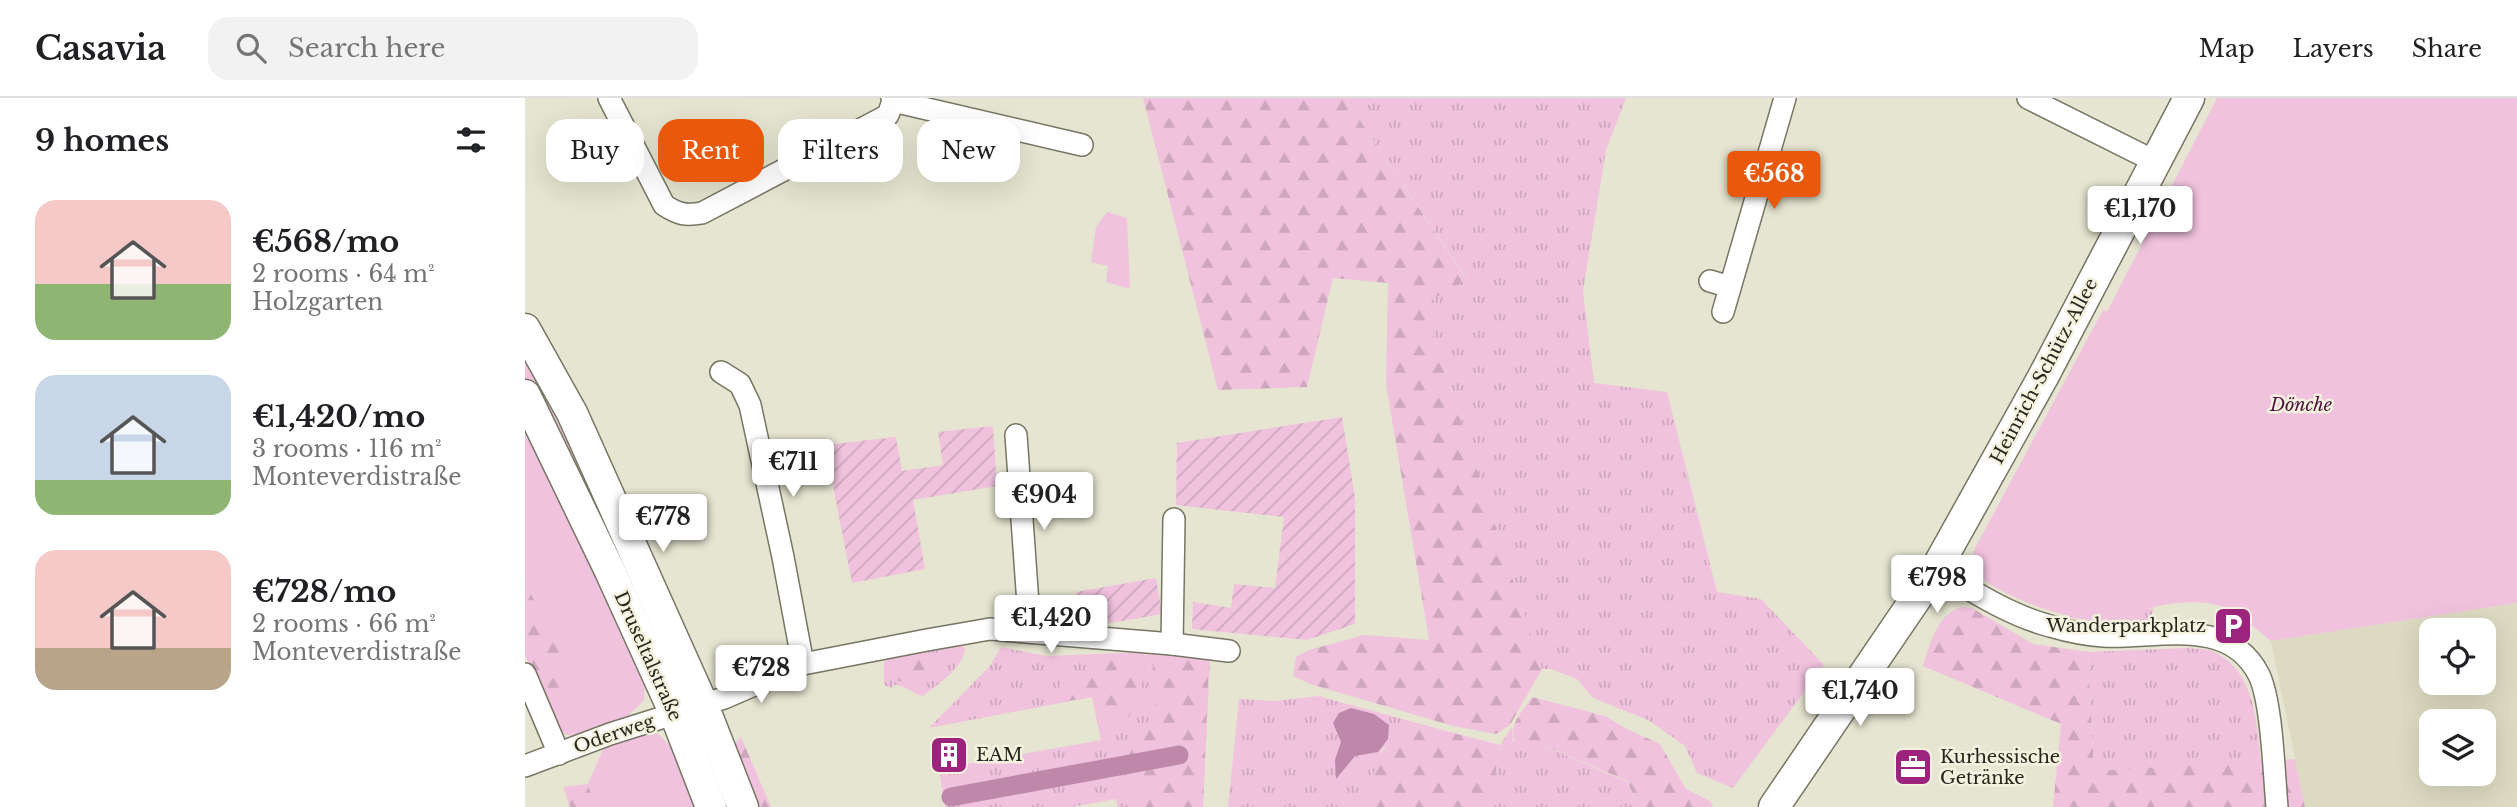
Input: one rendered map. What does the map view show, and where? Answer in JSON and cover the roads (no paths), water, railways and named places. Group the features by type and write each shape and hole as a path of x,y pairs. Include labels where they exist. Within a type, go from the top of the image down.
{"main road":[{"name":"Heinrich-Schütz-Allee","path":"1784,803 1936,569 2043,377 2189,98"},
{"name":"Druseltalstraße","path":"525,329 572,412 703,705 743,807"},
{"name":"Druseltalstraße","path":"525,395 675,713 711,807"}],"street":[{"path":"610,98 664,205 677,214 687,216 702,213 888,115 893,100 1082,145"},
{"path":"1723,312 1720,284 1785,98"},
{"path":"2028,98 2156,162"},
{"path":"721,372 740,384 750,405 781,545 803,664"},
{"path":"1016,435 1031,632"},
{"path":"1172,644 1174,519"},
{"path":"1936,569 1997,605 2048,626 2104,636 2205,635 2225,642 2243,653 2259,675 2266,699 2277,807"},
{"name":"Oderweg","path":"525,766 610,734 703,705 803,664 990,629 1229,651"},
{"path":"525,674 559,754"}],"waterway":[{"path":"951,797 1179,755"}],"place":[{"name":"Wanderparkplatz","path":"2233,626"},
{"name":"EAM","path":"949,755"},
{"name":"Kurhessische Getränke","path":"1913,767"}],"park label":[{"name":"Dönche","path":"2301,405"}]}
